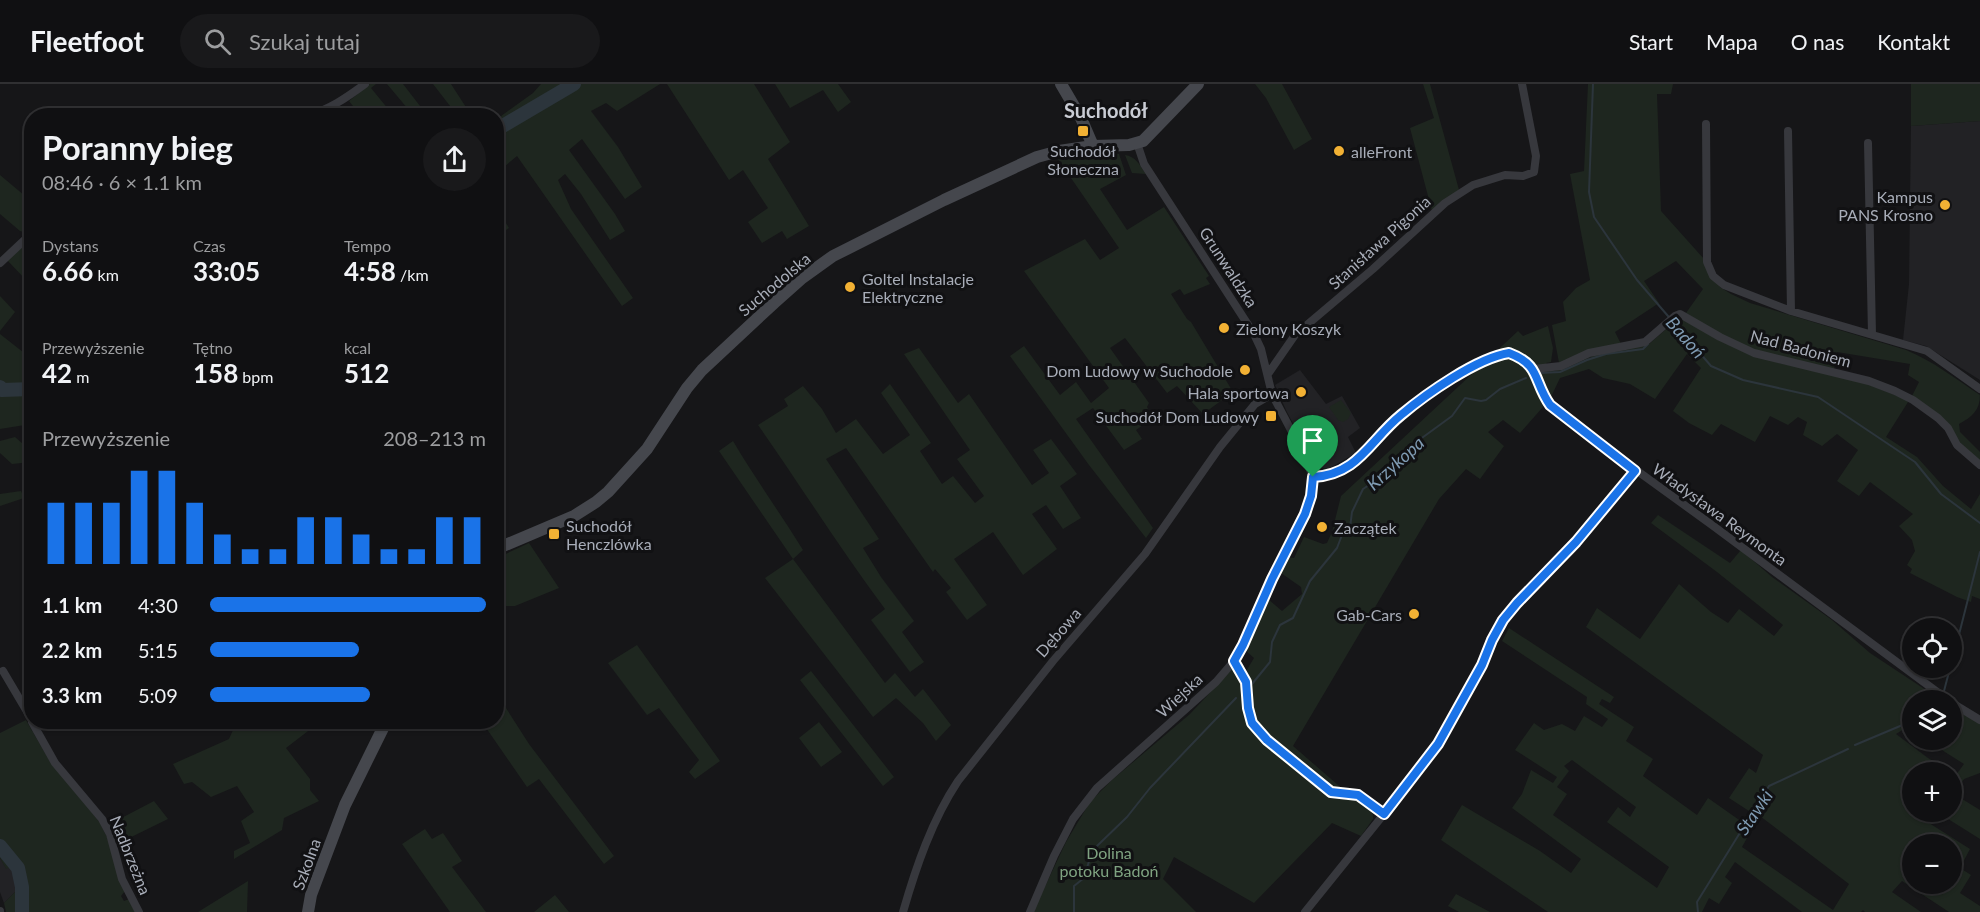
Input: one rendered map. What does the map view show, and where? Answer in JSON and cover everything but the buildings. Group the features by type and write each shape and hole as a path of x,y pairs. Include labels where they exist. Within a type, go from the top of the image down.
{"street":[{"path":"330,108 364,84"},
{"path":"1061,84 1081,118 1093,146"},
{"path":"1137,143 1148,136 1198,84"},
{"name":"Stanisława Pigonia","path":"1268,374 1295,335 1374,269 1445,203 1473,185 1505,175 1523,176 1534,172 1536,156 1522,84"},
{"path":"1706,124 1707,262 1713,276 1724,285 1791,311 1927,351 1980,388"},
{"path":"1788,131 1791,311"},
{"name":"Suchodolska","path":"504,546 559,523 602,497 647,449 687,388 702,370 799,281 833,256 944,200 1029,161 1059,151 1137,143"},
{"name":"Grunwaldzka","path":"1137,143 1144,164 1254,334 1261,349 1272,394 1313,477"},
{"path":"1868,143 1872,334"},
{"path":"0,263 24,240"},
{"name":"Nad Badoniem","path":"1534,369 1561,366 1589,353 1645,342 1680,314 1754,353 1869,381 1895,391 1938,418 1957,445 1980,465"},
{"path":"1313,477 1332,475 1344,470 1371,447 1400,416 1443,385 1496,355 1509,353 1519,357 1534,369"},
{"name":"Władysława Reymonta","path":"1534,369 1543,395 1550,405 1635,471 1712,525 1935,690"},
{"name":"Dębowa","path":"903,912 916,869 944,802 958,781 1053,661 1145,554 1220,447 1241,421 1255,404 1272,394"},
{"path":"1305,912 1438,744 1482,665 1503,620 1576,542 1635,471"},
{"name":"Wiejska","path":"1030,912 1072,819 1097,788 1201,696 1234,661 1305,514 1311,496 1313,477"},
{"path":"1234,661 1246,682 1252,723 1267,740 1331,792 1358,795 1384,814"},
{"name":"Nadbrzeżna","path":"3,671 24,707"},
{"path":"1962,709 1980,720"},
{"name":"Nadbrzeżna","path":"36,729 55,763 102,819 110,834 122,879 139,912"},
{"name":"Szkolna","path":"308,912 311,895 336,828 382,729"}],"shaded area":[{"name":"Kampus PANS Krosno","path":"1980,121 1980,380 1926,346 1903,340 1909,284 1911,126"},
{"path":"1300,370 1326,404 1342,396 1360,428 1348,437 1356,453 1328,469 1315,466 1275,385"},
{"path":"0,858 6,868 11,866 15,873 15,892 4,903 0,892"}],"green space":[{"path":"370,84 376,84 371,88 387,108 354,108 349,101"},
{"path":"387,84 403,84 422,108 407,108"},
{"path":"433,84 451,84 466,108 452,108"},
{"path":"541,84 660,84 617,111 606,103 591,111 618,147 642,187 625,199 582,139 569,150 625,231 610,240 581,194 565,174 558,180 571,209 633,298 622,306 517,156 504,167 504,114 533,93"},
{"path":"667,84 754,84 790,142 768,159 809,226 787,239 782,231 762,243 748,222 768,208 743,170 729,180"},
{"path":"775,84 838,84 851,102 838,112 823,90 790,108"},
{"path":"1255,84 1282,84 1312,139 1294,150 1266,98"},
{"path":"1423,84 1430,84 1459,190 1432,211 1410,128 1434,118"},
{"path":"1588,84 1673,84 1671,94 1657,94 1661,211 1704,259 1720,287 1750,303 1906,350 1926,359 1980,395 1979,405 1974,413 1959,424 1960,432 1980,452 1980,462 1912,396 1919,382 1908,375 1910,364 1837,352 1834,369 1762,354 1709,329 1686,313 1703,289 1676,261 1644,281 1659,303 1615,332 1621,344 1559,363 1552,325 1566,321 1563,302 1576,288 1590,280 1570,174 1584,171"},
{"path":"1911,84 1980,84 1980,121 1911,126"},
{"path":"1105,152 1119,154 1126,175 1100,189 1127,230 1164,207 1209,276 1206,278 1210,284 1184,295 1180,289 1171,294 1191,322 1233,392 1203,414 1177,386 1167,393 1125,338 1110,348 1149,403 1147,407 1153,418 1136,430 1142,439 1124,450 1093,408 1076,419 1153,528 1146,538 1089,465 1010,356 1024,346 1060,395 1076,382 1091,403 1109,388 1024,271 1085,239 1100,260 1119,248 1058,159"},
{"path":"1125,155 1134,159 1146,174 1132,173"},
{"path":"0,175 24,195 24,232 0,214"},
{"path":"504,220 509,228 504,231"},
{"path":"24,244 24,278 7,260"},
{"path":"0,296 15,312 0,331"},
{"name":"Dolina potoku Badoń","path":"1679,318 1745,352 1783,364 1862,382 1905,399 1908,402 1886,437 1917,457 1943,486 1971,509 1980,494 1980,599 1972,596 1971,602 1957,597 1910,573 1912,569 1907,565 1915,551 1912,540 1899,526 1913,514 1870,482 1859,496 1837,481 1858,450 1837,434 1822,446 1803,435 1807,422 1798,417 1788,425 1770,416 1755,442 1721,424 1712,435 1689,423 1673,411 1701,368 1687,354 1655,399 1630,384 1603,378 1589,369 1560,378 1550,399 1520,433 1503,420 1488,432 1504,446 1480,479 1466,469 1439,499 1293,746 1353,798 1365,801 1370,807 1373,819 1361,836 1332,823 1254,903 1174,857 1163,879 1196,912 1033,912 1066,842 1090,802 1112,780 1190,714 1234,667 1242,678 1254,658 1245,650 1268,599 1282,611 1302,594 1301,587 1281,573 1287,557 1294,558 1304,537 1323,544 1327,543 1341,496 1518,331 1523,336 1548,326 1553,348 1551,362 1546,363 1554,371 1596,355 1649,344"},
{"path":"0,334 24,353 24,425 0,429"},
{"path":"919,348 958,403 969,394 1032,485 1049,473 1033,450 1051,439 1077,474 1060,486 1081,518 1063,529 1046,505 1032,514 1057,549 1023,575 993,532 954,559 987,605 967,620 946,592 951,588 935,569 933,572 846,448 826,459 879,539 863,548 881,577 914,621 902,632 924,662 910,672 871,620 885,609 758,425 788,406 784,399 803,386 822,409 836,433 856,419 883,454 910,435 881,393 890,384 931,443 920,451 942,484 953,476 975,503 984,496 957,459 970,450 904,354"},
{"path":"1341,400 1351,413 1343,422 1338,420 1329,407"},
{"path":"15,437 24,444 24,463 12,464 0,453 0,441"},
{"path":"733,441 803,550 793,559 719,451"},
{"path":"21,491 24,498 0,506 0,494"},
{"path":"1658,515 1730,563 1741,550 1772,577 1832,620 1870,653 1902,674 1902,678 1908,678 1926,690 1902,690 1902,730 1896,734 1902,738 1902,750 1917,750 1935,762 1902,762 1902,822 1930,822 1946,834 1902,834 1902,881 1892,892 1921,912 1865,912 1863,910 1861,912 1802,912 1735,862 1725,877 1732,883 1719,904 1709,898 1702,912 1548,912 1441,840 1462,805 1540,851 1571,873 1581,859 1512,808 1522,794 1531,770 1553,783 1557,777 1515,750 1534,723 1544,730 1562,724 1575,731 1584,716 1602,727 1608,719 1586,704 1587,697 1502,641 1509,628 1614,697 1610,703 1602,699 1599,704 1634,727 1626,741 1653,759 1643,776 1697,815 1708,798 1752,829 1742,847 1833,910 1849,884 1756,813 1729,798 1749,768 1756,773 1763,755 1586,627 1597,608 1640,639 1679,584 1711,612 1728,623 1739,609 1774,636 1783,625 1651,523","holes":["1572,760 1636,807 1630,817 1618,807 1607,822 1669,867 1657,888 1553,815 1567,794 1557,787 1569,771 1564,766"]},
{"path":"529,543 559,588 515,606 504,606 504,555"},
{"path":"793,559 885,683 895,673 915,697 923,689 951,725 936,741 923,723 896,698 873,717 765,578"},
{"path":"637,645 720,761 695,779 689,772 699,760 659,708 647,715 608,663"},
{"path":"811,671 894,777 883,786 800,680"},
{"path":"504,705 529,744 614,856 604,864 539,779 527,787 487,729 504,729"},
{"path":"1962,713 1980,723 1980,773 1962,782 1964,764 1942,750 1962,750"},
{"path":"24,721 24,729 31,729 52,765 70,783 100,823 125,891 121,896 124,901 129,899 135,912 6,912 4,903 15,892 15,873 11,867 6,869 0,858 0,733"},
{"path":"819,722 842,752 821,767 799,738"},
{"path":"234,729 311,729 286,748 310,779 310,790 319,801 284,818 282,830 234,859 234,851 250,843 241,821 254,812 237,786 211,797 192,782 184,784 173,764 229,739"},
{"path":"1962,799 1980,810 1980,839 1953,822 1962,822"},
{"path":"154,801 168,819 117,844 110,824"},
{"path":"425,829 432,839 443,833 462,861 452,867 486,912 450,912 402,844"},
{"path":"1962,844 1970,849 1962,864"},
{"path":"1962,869 1971,875 1962,890"},
{"path":"248,881 247,912 198,912"},
{"path":"1456,894 1490,912 1459,912 1448,906"},
{"path":"1922,894 1962,894 1980,906 1980,912 1949,912"},
{"path":"555,895 569,912 534,912"}],"waterway":[{"path":"504,125 574,84"},
{"name":"Badoń","path":"1593,84 1589,192 1594,217 1637,280 1711,366 1743,380 1818,397 1915,462 1941,494 1980,523"},
{"name":"Krzykopa","path":"1540,373 1560,372 1587,360 1606,354 1643,349 1648,344"},
{"name":"Krzykopa","path":"1252,684 1270,662 1272,642 1280,625 1293,618 1310,581 1337,548 1342,535 1350,528 1352,512 1363,489 1381,477 1404,451 1452,416 1465,398 1486,400 1500,389 1526,378"},
{"path":"0,387 2,390 24,389"},
{"path":"1962,623 1980,552"},
{"path":"1944,690 1947,678"},
{"name":"Krzykopa","path":"1074,912 1074,886 1084,878 1090,858 1097,846 1127,817 1150,788 1236,698"},
{"path":"1855,745 1902,725"},
{"name":"Stawki","path":"1698,912 1697,902 1769,786 1848,749"},
{"path":"0,846 18,868 22,887 22,912"}],"place":[{"name":"Suchodół Słoneczna","path":"1083,131"},
{"name":"alleFront","path":"1339,151"},
{"name":"Kampus PANS Krosno","path":"1945,205"},
{"name":"Goltel Instalacje Elektryczne","path":"850,287"},
{"name":"Zielony Koszyk","path":"1224,328"},
{"name":"Dom Ludowy w Suchodole","path":"1245,370"},
{"name":"Hala sportowa","path":"1301,392"},
{"name":"Suchodół Dom Ludowy","path":"1271,416"},
{"name":"Zaczątek","path":"1322,527"},
{"name":"Suchodół Henczlówka","path":"554,534"},
{"name":"Gab-Cars","path":"1414,614"}],"district":[{"name":"Suchodół","path":"1106,110"}],"route":[{"path":"1509,353 1519,357 1534,369 1543,395 1550,405 1635,471 1576,542 1503,620 1482,665 1438,744 1384,814 1358,795 1331,792 1267,740 1252,723 1246,682 1234,661 1305,514 1311,496 1313,477 1324,477 1344,470 1371,447 1400,416 1443,385 1496,355 1509,353"}]}
